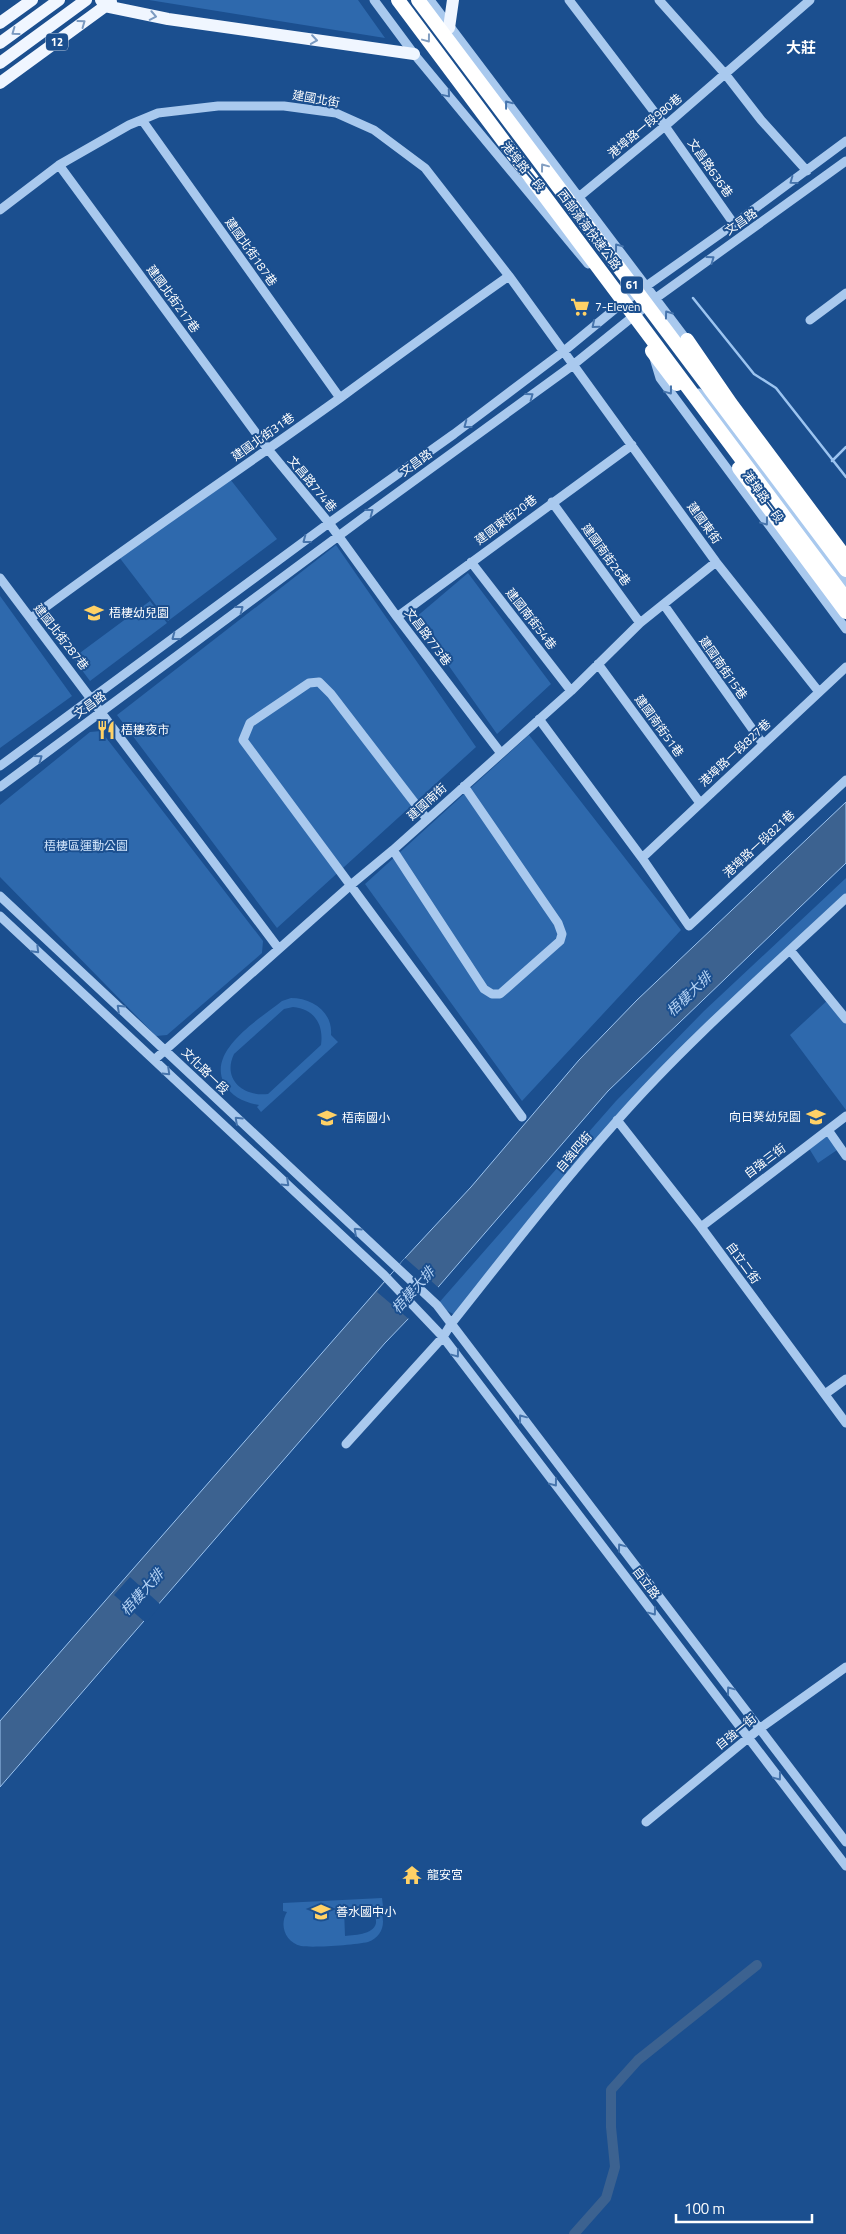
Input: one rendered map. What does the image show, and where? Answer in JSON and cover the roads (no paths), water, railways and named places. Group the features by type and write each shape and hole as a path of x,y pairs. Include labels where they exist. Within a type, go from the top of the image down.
{"highway":[{"name":"西部濱海快速公路","path":"398,0 846,598"},
{"name":"西部濱海快速公路","path":"418,0 846,570"},
{"path":"686,340 731,404 846,558"},
{"path":"652,351 846,612"}],"main road":[{"path":"0,23 32,0"},
{"path":"0,43 59,0"},
{"name":"12","path":"0,63 86,0"},
{"path":"449,28 453,0"},
{"path":"107,2 168,19 414,54"},
{"name":"12","path":"0,83 107,2"}],"street":[{"name":"港埠路一段","path":"374,0 414,54 621,304 652,351 660,378 846,629"},
{"name":"港埠路一段","path":"430,0 449,28 648,286 686,340 718,374 846,547"},
{"name":"文昌路636巷","path":"569,0 665,126 734,224"},
{"path":"659,0 726,75 761,120 807,170"},
{"name":"港埠路一段980巷","path":"580,196 726,75 810,0"},
{"name":"建國北街","path":"0,210 59,165 158,113 218,106 284,106 336,113 374,130 425,168 509,276 573,365"},
{"name":"建國北街187巷","path":"142,120 340,398"},
{"name":"文昌路","path":"0,766 329,523 454,434 564,351 621,304 734,224 846,141"},
{"name":"文昌路","path":"0,786 101,713 337,536 573,365 656,298 846,161"},
{"name":"建國北街217巷","path":"59,165 267,448"},
{"name":"建國北街31巷","path":"31,618 110,558 340,398 420,337 509,276"},
{"path":"810,320 846,293"},
{"name":"港埠路一段","path":"686,340 723,418"},
{"name":"港埠路一段","path":"652,351 681,374 723,418 846,583"},
{"name":"建國東街","path":"573,365 716,562 819,692"},
{"name":"建國東街20巷","path":"397,617 632,445"},
{"name":"文昌路774巷","path":"267,448 329,523 337,536"},
{"name":"建國南街26巷","path":"552,502 640,623"},
{"name":"文昌路773巷","path":"337,536 500,752"},
{"name":"建國南街54巷","path":"471,562 571,691"},
{"name":"建國南街","path":"154,1060 571,691 640,623 716,562"},
{"name":"建國北街287巷","path":"0,578 93,699 101,713 279,949"},
{"name":"建國南街15巷","path":"664,605 763,744"},
{"name":"建國南街51巷","path":"598,664 700,803"},
{"name":"港埠路一段827巷","path":"642,858 846,667"},
{"path":"426,819 320,682 309,683 250,723 244,740 522,1117"},
{"path":"539,719 642,858"},
{"name":"港埠路一段821巷","path":"642,858 689,926 846,780"},
{"path":"393,850 484,989 492,994 500,994 560,941 562,934 558,923 464,786"},
{"name":"文化路一段","path":"0,896 437,1305"},
{"name":"自強四街","path":"346,1444 443,1337 451,1324 539,1212 617,1120 688,1048 846,898"},
{"path":"0,916 154,1060"},
{"path":"790,950 846,1019"},
{"name":"自立路","path":"154,1060 384,1275 425,1316 443,1337 846,1866"},
{"name":"自強三街","path":"701,1227 846,1116"},
{"name":"自立二街","path":"617,1120 701,1227 846,1423"},
{"path":"828,1130 846,1156"},
{"name":"自立路","path":"437,1305 846,1842"},
{"path":"825,1394 846,1379"},
{"name":"自強一街","path":"646,1822 759,1729 846,1667"}],"water":[{"name":"梧棲大排","path":"846,802 846,863 608,1091 433,1293 385,1343 0,1787 0,1721 406,1257 471,1187 579,1060 637,1000"}],"waterway":[{"path":"693,298 754,374 776,388 846,477"},
{"path":"832,461 846,447"},
{"path":"574,2234 606,2198 615,2167 611,2127 611,2090 638,2060 757,1965"}],"place":[{"name":"7-Eleven","path":"580,307"},
{"name":"梧棲幼兒園","path":"94,613"},
{"name":"梧棲夜市","path":"106,730"},
{"name":"向日葵幼兒園","path":"816,1117"},
{"name":"梧南國小","path":"327,1118"},
{"name":"龍安宮","path":"412,1875"},
{"name":"善水國中小","path":"321,1912"}],"district":[{"name":"大莊","path":"801,48"}],"park label":[{"name":"梧棲區運動公園","path":"86,846"}]}
